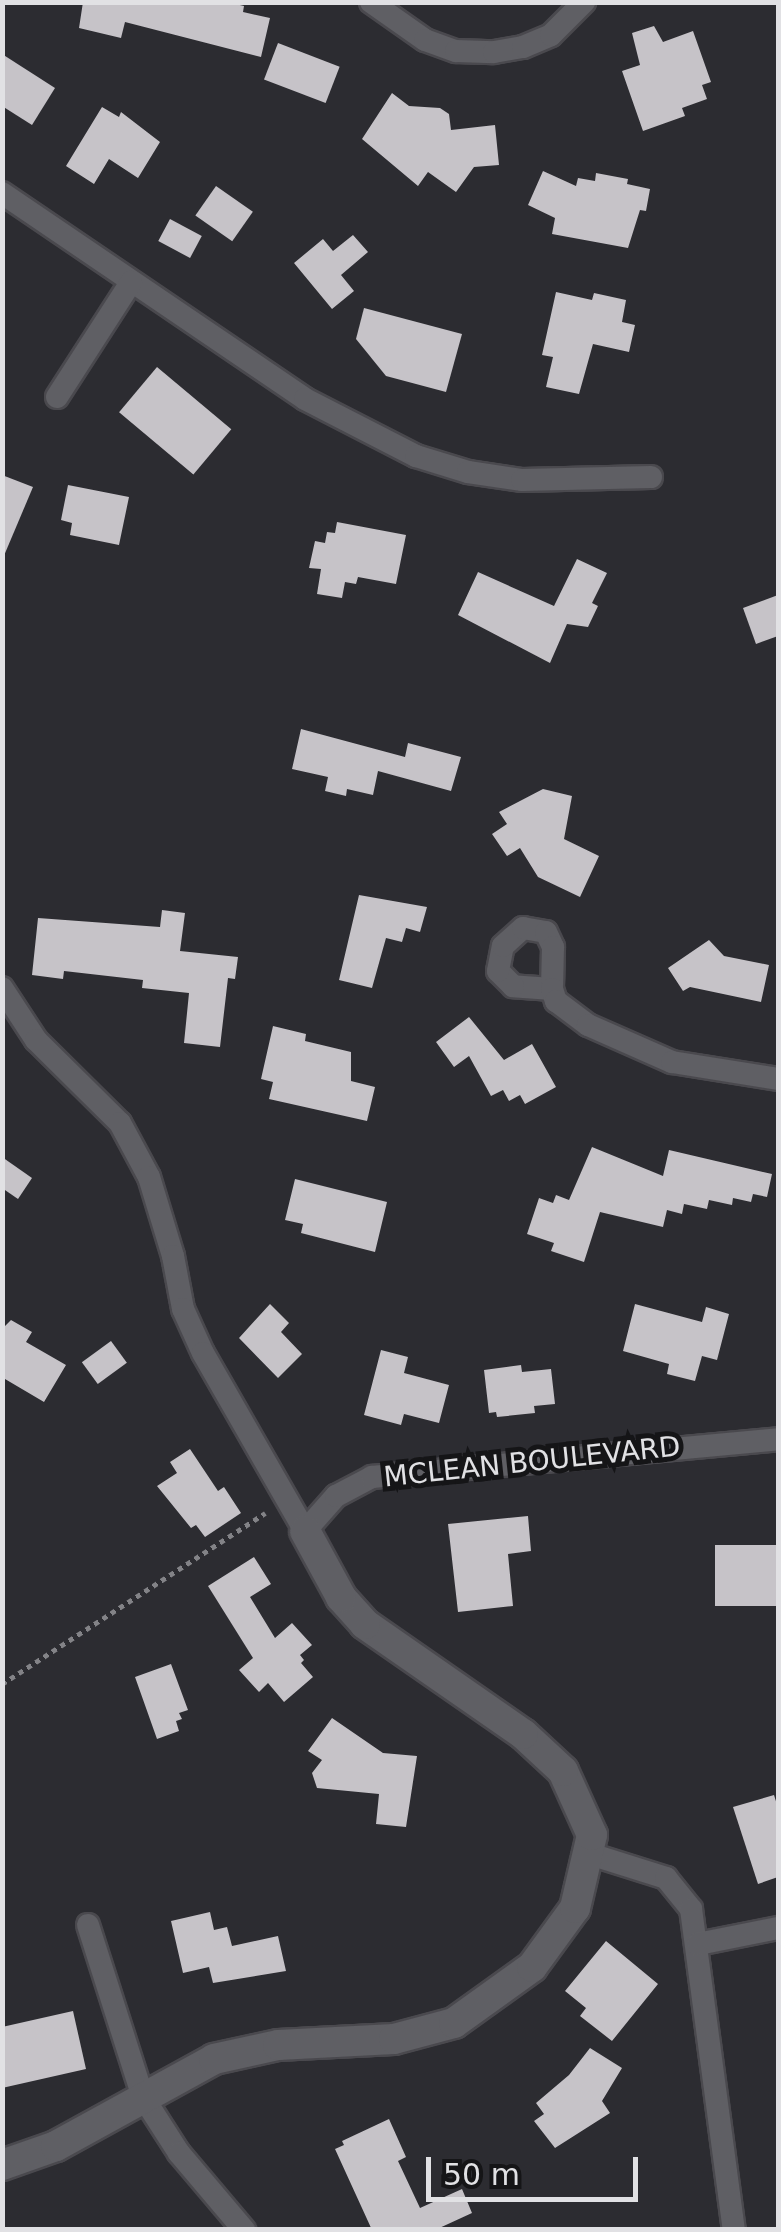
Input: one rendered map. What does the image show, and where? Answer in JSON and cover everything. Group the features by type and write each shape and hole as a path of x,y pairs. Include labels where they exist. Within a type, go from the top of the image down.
{"street":[{"path":"372,2 425,40 456,51 494,52 523,48 551,35 584,2"},
{"path":"2,193 305,399 416,456 468,472 522,480 650,477"},
{"path":"56,396 132,282"},
{"path":"2,988 36,1040 120,1122 149,1177 173,1256 183,1309 203,1353 341,1597 365,1624 523,1734 563,1770 589,1822 590,1854 576,1908 556,1938 512,1985 454,2023 394,2039 249,2050 194,2068 56,2146 2,2165"},
{"path":"552,989 566,1010 627,1045 672,1062 778,1079"},
{"name":"MCLEAN BOULEVARD","path":"305,1531 336,1496 372,1477 778,1439"},
{"path":"590,1854 666,1878 691,1910 734,2230"},
{"path":"88,1925 143,2097 179,2153 244,2230"},
{"path":"698,1944 778,1928"}],"path":[{"path":"2,1684 288,1498"}],"building":[{"path":"83,2 227,2 244,6 243,12 270,18 261,57 125,22 121,38 79,28"},
{"path":"654,26 663,42 693,31 711,82 702,85 707,99 682,108 685,116 643,131 622,71 640,65 632,33"},
{"path":"278,43 340,67 326,103 264,79"},
{"path":"2,54 55,88 32,125 2,106"},
{"path":"392,93 409,106 440,108 449,114 451,130 495,125 499,165 474,167 456,192 428,172 418,186 362,139"},
{"path":"102,107 119,117 121,112 160,142 138,178 109,159 94,184 66,166"},
{"path":"543,171 576,186 578,178 595,181 596,173 628,179 627,184 650,189 646,211 640,210 628,248 552,234 555,218 528,205"},
{"path":"216,186 253,212 232,241 195,215"},
{"path":"170,219 202,236 190,258 158,241"},
{"path":"353,235 368,252 341,275 354,291 332,309 294,263 323,239 333,251"},
{"path":"556,292 592,300 594,293 626,300 622,322 635,325 629,352 593,344 579,394 546,387 553,357 542,355"},
{"path":"364,308 462,334 446,392 386,376 356,339"},
{"path":"157,367 231,429 193,475 119,412"},
{"path":"2,475 33,487 3,558 2,558"},
{"path":"68,485 129,497 119,545 70,535 72,523 61,520"},
{"path":"337,522 406,535 396,584 358,577 356,584 345,582 342,598 317,594 321,569 309,568 315,541 325,543 327,532 335,533"},
{"path":"577,559 607,573 592,603 598,606 588,627 567,624 550,663 458,615 478,572 554,606"},
{"path":"778,595 778,636 756,644 743,608"},
{"path":"301,729 405,757 408,743 461,757 451,791 378,771 373,795 347,789 346,796 325,791 328,777 292,769"},
{"path":"543,789 572,796 564,839 599,856 580,897 538,877 520,848 507,856 492,834 507,824 499,812"},
{"path":"359,895 427,907 420,932 406,928 402,942 386,938 372,988 339,980"},
{"path":"162,910 185,913 180,951 238,957 235,979 228,978 220,1047 184,1043 189,993 142,988 143,980 64,971 63,979 32,975 38,918 160,927"},
{"path":"709,940 724,956 769,965 761,1002 690,987 683,991 668,968"},
{"path":"469,1017 504,1060 532,1044 556,1087 525,1104 520,1095 509,1101 503,1090 491,1096 469,1056 454,1067 436,1042"},
{"path":"273,1026 306,1034 305,1041 351,1052 351,1081 375,1087 367,1121 269,1099 273,1082 261,1079"},
{"path":"592,1147 663,1176 669,1150 772,1174 767,1197 753,1194 751,1202 733,1198 732,1205 709,1200 707,1209 684,1204 682,1214 667,1210 663,1227 600,1212 584,1262 551,1251 554,1243 527,1234 539,1198 553,1203 556,1195 569,1200"},
{"path":"2,1157 32,1178 18,1199 2,1188"},
{"path":"295,1179 387,1202 375,1252 301,1233 303,1224 285,1220"},
{"path":"270,1304 289,1323 281,1332 302,1354 278,1378 239,1338"},
{"path":"635,1304 702,1322 706,1307 729,1314 717,1360 702,1356 695,1381 667,1374 669,1364 623,1351"},
{"path":"11,1320 32,1332 26,1342 66,1365 44,1402 5,1379 2,1383 2,1329"},
{"path":"111,1341 127,1363 98,1384 82,1362"},
{"path":"381,1350 408,1357 404,1373 449,1385 439,1423 404,1414 401,1425 364,1415"},
{"path":"521,1365 522,1372 551,1369 555,1404 534,1406 535,1413 497,1417 496,1412 489,1413 484,1370"},
{"path":"190,1449 218,1491 224,1487 241,1513 205,1537 196,1525 191,1528 157,1486 177,1473 170,1462"},
{"path":"528,1516 531,1551 508,1554 513,1606 458,1612 448,1524"},
{"path":"715,1545 778,1545 778,1606 715,1606"},
{"path":"254,1557 271,1584 250,1597 275,1638 292,1623 312,1645 300,1655 304,1660 301,1663 313,1677 284,1702 268,1683 259,1692 239,1670 253,1658 208,1586"},
{"path":"171,1664 188,1710 179,1713 179,1731 157,1739 135,1677"},
{"path":"332,1718 383,1753 417,1756 406,1827 376,1824 379,1794 317,1788 312,1773 322,1760 308,1751"},
{"path":"774,1795 778,1808 778,1877 758,1884 733,1807"},
{"path":"210,1912 214,1930 227,1927 232,1946 278,1936 286,1971 213,1983 209,1967 183,1973 171,1921"},
{"path":"606,1941 658,1984 612,2041 580,2016 586,2008 565,1991"},
{"path":"73,2011 86,2069 2,2088 2,2027"},
{"path":"590,2048 622,2068 602,2101 610,2113 555,2148 534,2121 544,2114 536,2103 569,2075"},
{"path":"389,2119 406,2157 398,2161 420,2208 462,2189 472,2213 435,2230 372,2230 335,2149 344,2145 342,2141"}]}
